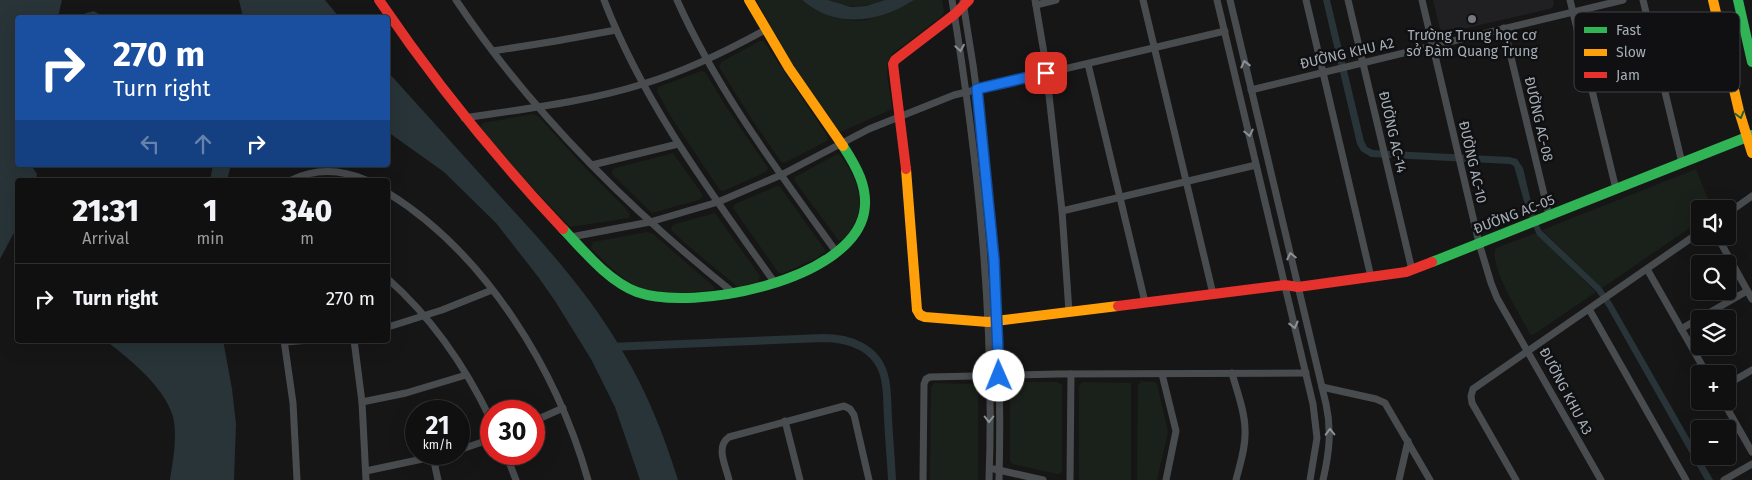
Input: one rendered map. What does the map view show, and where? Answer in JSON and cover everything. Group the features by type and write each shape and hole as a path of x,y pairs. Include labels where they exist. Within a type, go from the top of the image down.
{"street":[{"path":"379,0 389,15"},
{"path":"456,0 538,106 592,165 650,222 735,294"},
{"path":"604,0 616,30 643,84 678,144 775,283"},
{"path":"677,0 707,61 733,104 837,253"},
{"path":"390,16 422,64 464,118 520,183 571,237 619,282 637,292 652,296 681,298 735,294 775,283 803,272 844,247 857,232 864,215 866,198 860,174 792,75 749,0"},
{"path":"952,0 967,92 999,376 999,480"},
{"path":"1056,0 1035,2 1046,73 1062,211 1068,312"},
{"path":"1143,0 1213,294"},
{"path":"1217,0 1313,404 1317,427 1316,450 1310,480"},
{"path":"1230,0 1322,387 1330,428 1323,480"},
{"path":"1306,0 1371,277"},
{"name":"ĐƯỜNG AC-14","path":"1348,0 1412,270"},
{"name":"ĐƯỜNG AC-10","path":"1422,0 1479,243 1494,291 1528,350"},
{"path":"1570,0 1574,16"},
{"name":"ĐƯỜNG KHU A2","path":"1251,90 1623,0"},
{"path":"1738,0 1752,62"},
{"path":"954,14 965,1"},
{"path":"965,1 977,89 988,198 993,321 989,376 989,480"},
{"name":"ĐƯỜNG AC-05","path":"954,14 895,60 893,68 911,218 918,313 925,318 993,321 1285,285 1298,287 1412,270 1749,136"},
{"name":"ĐƯỜNG AC-08","path":"1504,28 1546,217"},
{"path":"494,51 616,30"},
{"path":"464,118 596,96 643,84 707,61 765,30"},
{"path":"571,237 650,222 718,202 781,175 839,143 900,116 967,92 1225,31"},
{"path":"1088,64 1145,302"},
{"path":"1592,92 1616,189"},
{"path":"1665,92 1682,163"},
{"path":"1737,92 1752,153"},
{"path":"592,165 678,144"},
{"path":"1062,211 1256,165"},
{"path":"298,178 324,171 338,172 352,178"},
{"path":"390,194 410,208 441,234 492,290 515,322 533,351 563,408 588,480"},
{"path":"1736,207 1752,196"},
{"name":"ĐƯỜNG KHU A3","path":"1601,480 1528,350 1691,238"},
{"path":"1722,245 1752,299"},
{"path":"1647,269 1702,365"},
{"path":"390,281 424,316 466,375 480,400"},
{"path":"390,326 424,316 492,290"},
{"path":"1681,329 1747,291"},
{"path":"1588,309 1686,480"},
{"path":"284,343 293,403 297,480"},
{"path":"354,343 362,402 366,480"},
{"path":"1516,480 1472,403 1471,396 1477,386 1528,350"},
{"path":"1736,379 1752,370"},
{"path":"923,480 924,384 926,379 930,377 1306,372"},
{"path":"1232,373 1246,431 1236,480"},
{"path":"1070,480 1071,374"},
{"path":"1162,374 1176,431 1166,480"},
{"path":"362,402 422,389 466,375"},
{"path":"1322,387 1376,399 1385,403 1430,480"},
{"path":"729,480 722,452 724,442 732,436 844,406 850,409 856,419 869,480"},
{"path":"545,416 563,408"},
{"path":"1728,410 1752,450"},
{"path":"786,421 800,480"},
{"path":"1399,480 1408,441"},
{"path":"366,471 405,463"},
{"path":"1724,480 1732,478 1752,464"},
{"path":"435,465 438,480"},
{"path":"510,465 516,480"},
{"path":"989,468 1044,480"}],"shaded area":[{"path":"0,0 62,0 58,15 15,15 15,167 32,167 37,174 36,178 15,178 15,231 0,259"},
{"path":"239,0 325,0 337,15 243,15"},
{"path":"756,0 802,0 817,10 836,18 856,21 867,20 914,0 942,0 944,12 941,17 892,54 887,67 887,74 892,109 841,132 838,131 794,67"},
{"path":"802,0 828,0 851,7 866,6 885,0 914,0 886,14 872,18 843,19 815,9"},
{"path":"828,0 885,0 856,6"},
{"path":"1323,0 1330,0 1367,147 1373,150 1517,159 1523,168 1533,210 1541,230 1601,287 1612,303 1691,441 1691,455 1607,307 1596,291 1537,235 1527,212 1514,166 1510,164 1371,157 1361,151 1357,144"},
{"name":"Trường Trung học cơ sở Đàm Quang Trung","path":"1433,0 1553,0 1554,3 1553,7 1549,9 1446,33 1440,29"},
{"path":"94,11 101,15 84,15"},
{"path":"760,41 765,43 828,137 827,141 784,163 781,162 749,115 719,67 721,62"},
{"path":"701,71 705,72 768,168 766,172 723,191 719,189 671,117 657,91 658,87"},
{"path":"390,74 549,251 596,310 610,330 640,383 661,430 678,480 640,480 615,407 591,359 555,301 496,223 444,172 390,133"},
{"path":"533,114 538,116 627,210 630,214 629,218 570,227 514,168 480,127 483,123"},
{"path":"673,153 702,194 699,200 652,213 612,174 615,168"},
{"path":"837,154 840,155 851,172 858,190 859,199 857,218 847,236 839,241 794,180 795,177"},
{"path":"213,167 230,167 228,178 210,178"},
{"path":"1696,169 1708,200 1691,200 1691,227 1602,288 1542,230"},
{"path":"777,186 780,187 826,251 817,258 782,274 778,272 733,208 735,204"},
{"path":"715,213 760,276 758,282 738,287 671,230 675,224"},
{"path":"647,232 652,233 715,288 713,290 672,293 641,288 621,276 591,248 593,242"},
{"path":"1536,233 1596,292 1533,335 1530,334 1507,291 1496,266 1495,255 1496,248"},
{"path":"109,343 224,343 236,424 234,480 170,480 175,436 171,411 159,391 133,363"},
{"path":"1141,381 1155,382 1157,384 1168,432 1157,480 1137,480 1138,385"},
{"path":"1013,382 1057,382 1062,385 1062,470 1060,474 1013,464 1010,461 1010,385"},
{"path":"1082,382 1131,383 1131,480 1079,479 1079,386"},
{"path":"934,383 978,384 978,480 930,480 931,388"},
{"path":"1697,465 1704,465 1713,480 1705,480"}],"waterway":[{"path":"610,347 823,338 852,342 875,357 884,375 887,391 892,480"}],"traffic: fast":[{"path":"1738,0 1752,62"},
{"path":"1432,262 1752,135"},
{"path":"563,229 606,273 616,281 637,292 662,297 694,298 730,294 766,286 801,273 831,257 853,237 864,213 865,195 857,169 843,146"}],"traffic: slow":[{"path":"749,0 789,68 843,146"},
{"path":"1713,0 1716,12"},
{"path":"1735,92 1752,153"},
{"path":"906,169 917,310 920,315 988,322 1118,306"}],"traffic: jam":[{"path":"379,0 390,15"},
{"path":"906,169 893,64 895,60 955,14 969,0"},
{"path":"390,16 421,60 466,118 563,229"},
{"path":"1118,306 1285,285 1298,287 1406,272 1432,262"}],"place":[{"name":"Trường Trung học cơ sở Đàm Quang Trung","path":"1472,19"}],"route":[{"path":"999,376 994,260 977,89 1046,73"}]}
